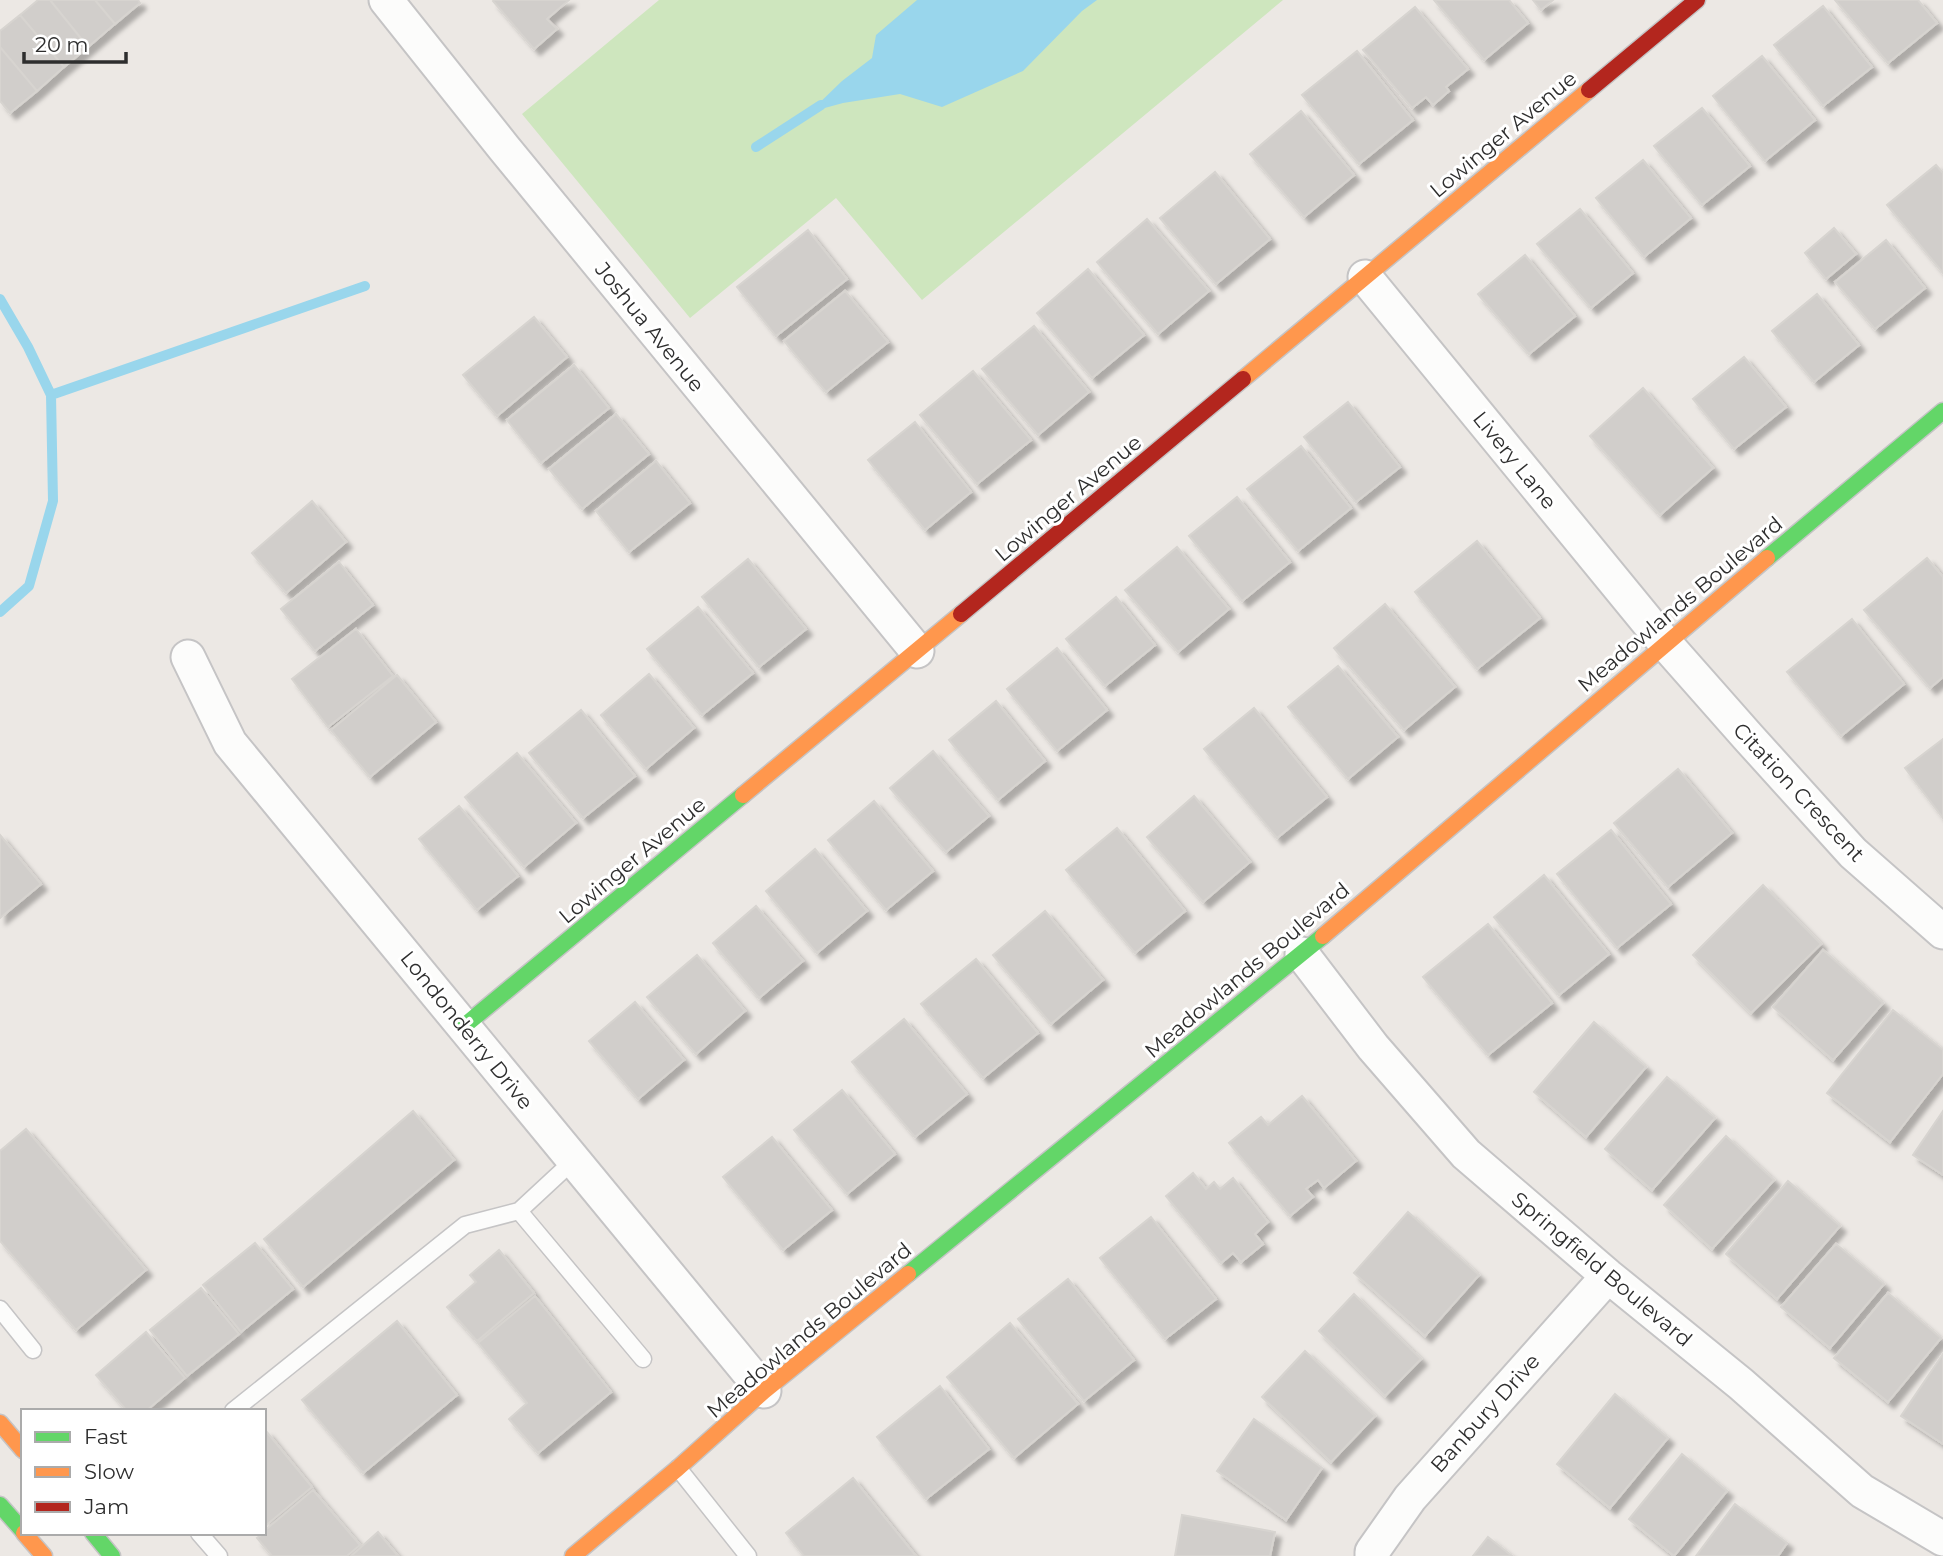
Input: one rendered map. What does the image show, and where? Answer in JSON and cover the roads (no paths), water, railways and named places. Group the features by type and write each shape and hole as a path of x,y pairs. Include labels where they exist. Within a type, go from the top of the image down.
{"street":[{"name":"Joshua Avenue","path":"386,0 504,148 917,651"},
{"name":"Lowinger Avenue","path":"464,1026 1697,0"},
{"name":"Livery Lane","path":"1365,277 1665,643"},
{"name":"Meadowlands Boulevard","path":"573,1556 764,1391 1302,954 1665,643 1943,411"},
{"name":"Citation Crescent","path":"1665,643 1853,853 1943,932"},
{"name":"Londonderry Drive","path":"188,657 230,743 764,1391"},
{"name":"Springfield Boulevard","path":"1302,954 1373,1047 1466,1154 1608,1276 1741,1384 1862,1491 1943,1539"},
{"name":"Banbury Drive","path":"1372,1556 1372,1552 1410,1498 1608,1276"},
{"path":"0,1423 21,1448"},
{"path":"0,1505 21,1529"},
{"path":"26,1535 44,1556"},
{"path":"95,1535 112,1556"}],"lane":[{"path":"236,1409 465,1226 519,1211 574,1160"},
{"path":"519,1211 643,1359"},
{"path":"0,1309 33,1350"},
{"path":"678,1468 748,1556"},
{"path":"201,1535 219,1556"}],"water":[{"path":"917,0 1097,0 1082,11 1023,71 942,107 900,94 843,103 810,112 842,81 872,58 876,35"}],"waterway":[{"path":"756,147 821,105"},
{"path":"51,395 365,286"},
{"path":"0,299 28,347 51,395 53,501 29,586 0,612"}]}
